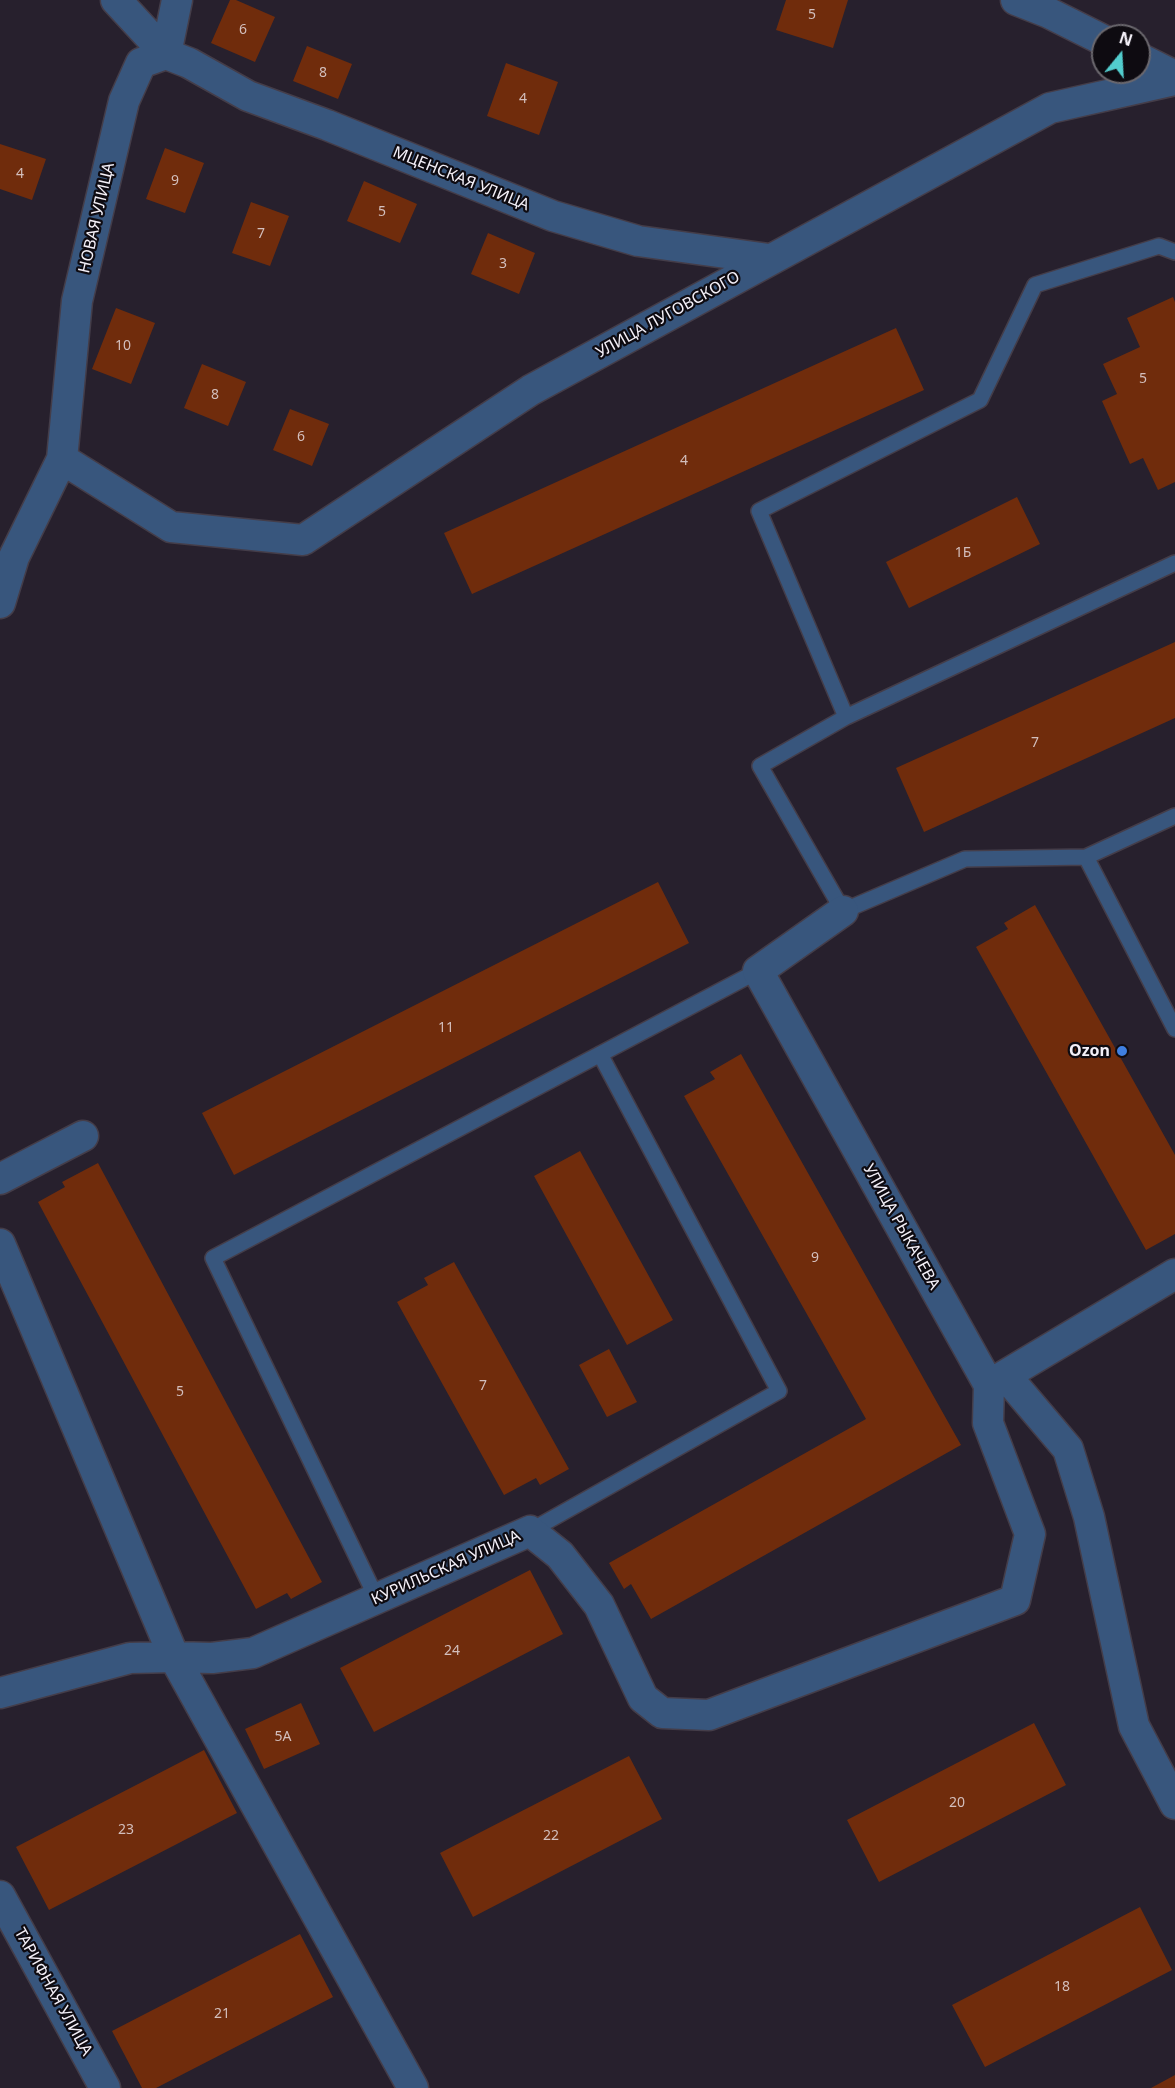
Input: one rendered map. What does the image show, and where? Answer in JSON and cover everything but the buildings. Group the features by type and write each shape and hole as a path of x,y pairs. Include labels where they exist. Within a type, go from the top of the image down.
{"street":[{"path":"116,0 166,54"},
{"path":"166,54 177,0"},
{"path":"1016,0 1091,34"},
{"name":"МЦЕНСКАЯ УЛИЦА","path":"166,54 189,63 248,96 327,125 553,216 638,241 769,260"},
{"name":"НОВАЯ УЛИЦА","path":"62,459 77,301 124,101 141,63 166,54"},
{"path":"1151,65 1175,78"},
{"name":"УЛИЦА ЛУГОВСКОГО","path":"62,459 171,527 303,540 531,390 1050,108 1175,78"},
{"path":"0,603 14,557 62,459"},
{"path":"758,971 843,911"},
{"name":"УЛИЦА РЫКАЧЕВА","path":"758,971 989,1385"},
{"path":"0,1179 83,1136"},
{"path":"0,1244 174,1657 413,2088"},
{"path":"989,1385 1175,1274"},
{"path":"989,1385 1006,1376 1068,1449 1089,1517 1134,1726 1175,1804"},
{"name":"КУРИЛЬСКАЯ УЛИЦА","path":"0,1694 130,1658 212,1658 253,1653 530,1531 561,1555 599,1605 643,1698 662,1713 709,1715 1015,1600 1030,1534 988,1423 989,1385"},
{"name":"ТАРИФНАЯ УЛИЦА","path":"0,1896 105,2088"}],"lane":[{"path":"846,717 759,511 980,400 1035,285 1159,246 1175,252"},
{"path":"1175,562 846,717 760,765 843,911 965,859 1086,857 1175,816"},
{"path":"1086,857 1175,1029"},
{"path":"377,1599 213,1258 758,971"},
{"path":"530,1531 779,1391 600,1054"}],"place":[{"name":"Ozon","path":"1122,1051"}]}
